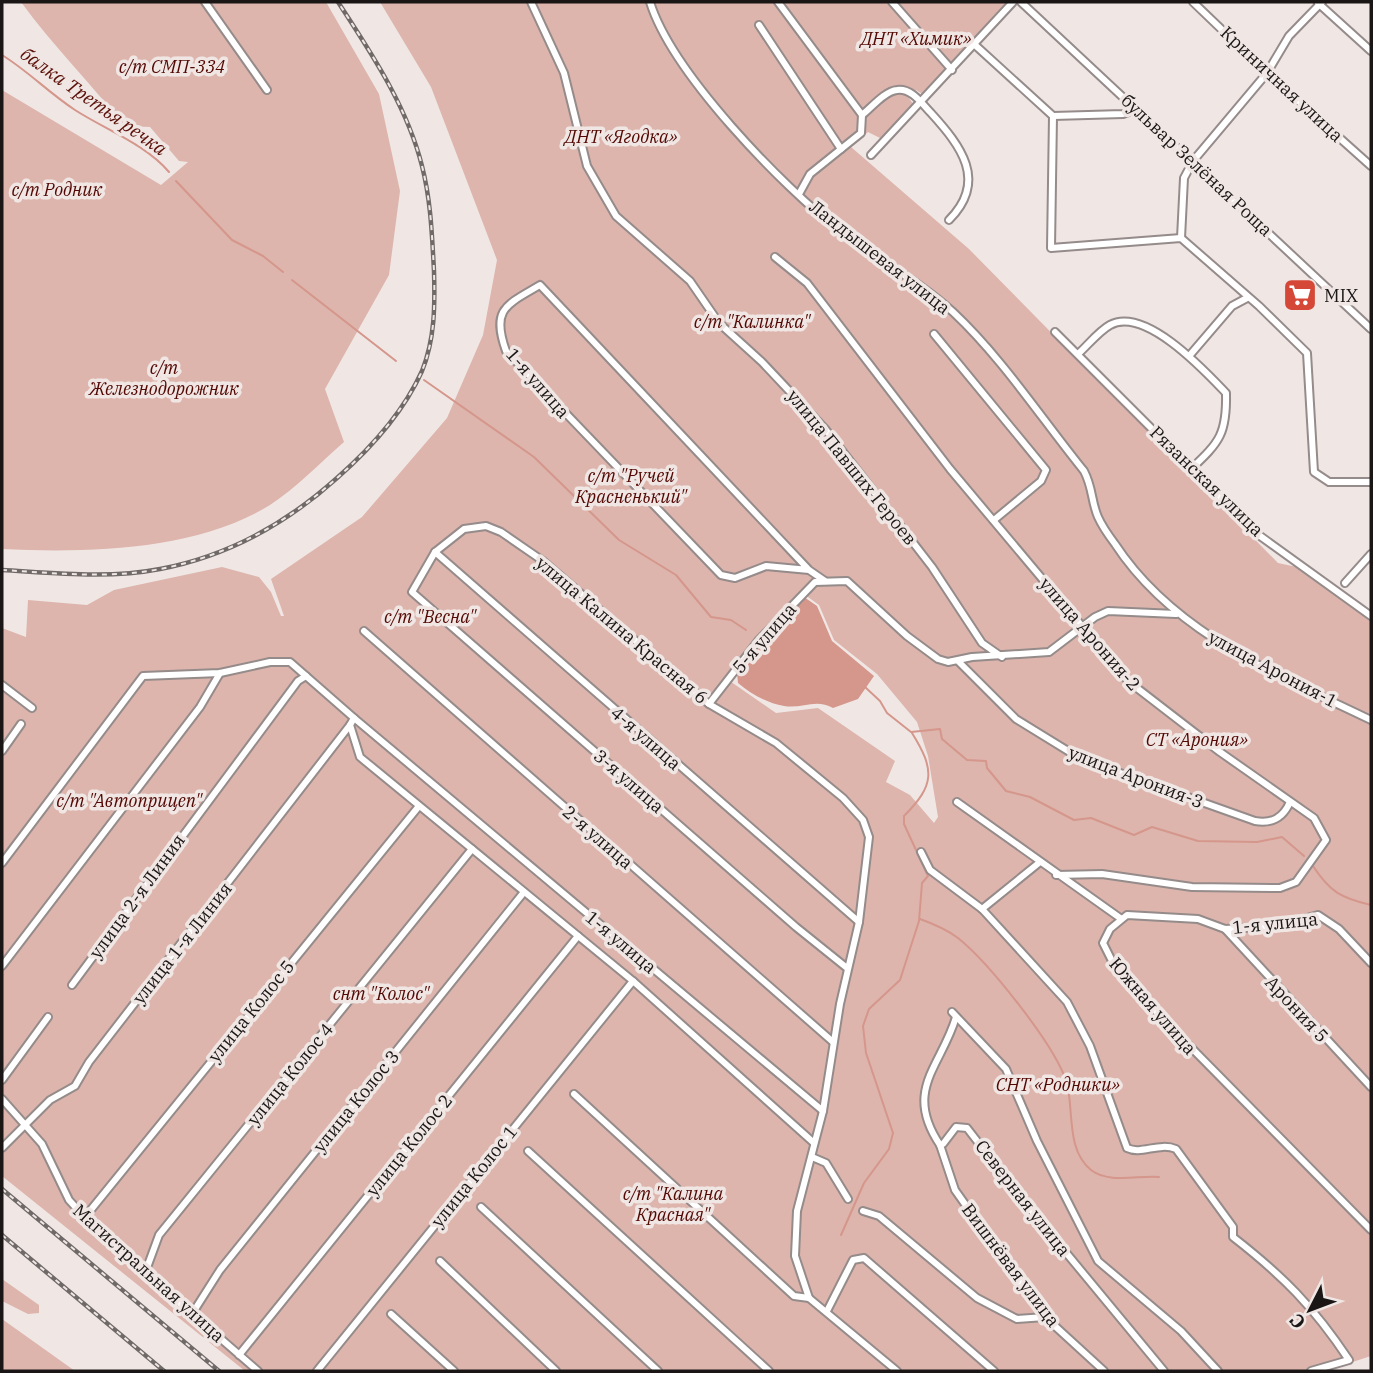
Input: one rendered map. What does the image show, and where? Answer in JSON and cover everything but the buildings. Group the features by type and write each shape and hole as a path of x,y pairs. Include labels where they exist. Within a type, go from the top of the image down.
{"street":[{"path":"205,2 267,90"},
{"name":"улица Павших Героев","path":"531,2 564,73 587,166 616,216 690,281 719,323 811,413 932,567 982,643 1002,657"},
{"name":"Ландышевая улица","path":"650,2 675,51 762,160 841,231 920,284 994,353 1084,471 1093,487 1097,515 1135,575 1178,614"},
{"path":"778,2 862,115 862,133 810,174 799,194"},
{"path":"892,2 952,70"},
{"path":"871,155 922,104 1013,2"},
{"name":"бульвар Зелёная Роща","path":"1021,2 1371,329"},
{"name":"Криничная улица","path":"1193,2 1371,166"},
{"path":"1181,238 1184,178 1193,161 1267,73 1289,36 1320,3 1371,51"},
{"path":"759,25 841,149"},
{"path":"975,44 1053,116 1123,114 1137,109"},
{"path":"862,115 890,92 900,89 914,94 957,142 965,157 969,191 961,208 949,220"},
{"path":"1053,116 1051,248 1181,238 1259,306 1307,354 1314,472 1329,482 1371,482"},
{"name":"улица Арония-2","path":"775,257 807,283 950,469 1136,689 1314,818 1326,840 1296,882 1280,888 1192,887 1102,874 1056,875"},
{"name":"1-я улица","path":"809,570 766,566 735,578 721,575 506,351 499,332 499,319 505,305 540,285 809,570 825,581"},
{"path":"1190,355 1232,306 1247,298"},
{"path":"1078,354 1111,324 1119,323 1146,326 1190,355 1226,393 1223,435 1191,469"},
{"name":"Рязанская улица","path":"1055,332 1256,533 1371,616"},
{"path":"934,334 1046,470 1041,481 994,520"},
{"name":"улица Калина Красная 6","path":"435,552 464,529 476,525 501,532 543,561 709,704 776,743 843,798 863,820 869,836 859,922 847,968 823,1111 799,1199 794,1235 795,1256 809,1298"},
{"name":"3-я улица","path":"435,552 412,592 796,927 847,968"},
{"name":"4-я улица","path":"435,552 859,922"},
{"path":"1345,583 1371,554"},
{"path":"825,581 847,581 907,636 938,659 960,662 972,657 1049,652 1082,626 1108,611 1150,610 1178,614"},
{"name":"5-я улица","path":"709,704 758,641 815,582 825,581"},
{"name":"улица Арония-1","path":"1178,614 1208,635 1272,672 1371,720"},
{"name":"2-я улица","path":"364,631 833,1042"},
{"name":"1-я улица","path":"2,863 143,676 220,673 290,662 352,722 823,1111"},
{"name":"улица Арония-3","path":"960,662 1016,719 1081,760 1255,821 1274,821 1283,815 1290,802"},
{"path":"2,966 201,707 220,673"},
{"name":"улица 2-я Линия","path":"72,985 259,731 298,681 306,676"},
{"path":"2,685 32,708"},
{"name":"1-я улица","path":"352,722 360,757 633,981 814,1143"},
{"name":"улица 1-я Линия","path":"2,1148 50,1100 75,1086 89,1062 352,722"},
{"path":"2,751 21,724"},
{"path":"957,802 1056,875 1121,916"},
{"name":"улица Колос 5","path":"85,1217 419,806"},
{"name":"улица Колос 4","path":"145,1273 159,1235 472,849"},
{"path":"920,852 930,870 982,909 1067,1002 1090,1046 1127,1148 1132,1151 1167,1145 1176,1149 1233,1227 1233,1237 1306,1299 1349,1360 1311,1371"},
{"path":"982,909 1040,862"},
{"name":"улица Колос 3","path":"192,1314 219,1270 524,892"},
{"name":"1-я улица","path":"1121,916 1198,919 1224,929 1278,926 1323,916 1371,963"},
{"name":"Южная улица","path":"1121,916 1103,943 1112,961 1213,1072 1371,1230"},
{"name":"Арония 5","path":"1224,929 1371,1087"},
{"name":"улица Колос 2","path":"239,1355 578,936"},
{"name":"улица Колос 1","path":"317,1371 633,981"},
{"name":"Северная улица","path":"1164,1371 1025,1203 967,1128 960,1125 940,1145 924,1107 923,1091 954,1015 1006,1069 1037,1141 1098,1261 1181,1331 1218,1371"},
{"path":"2,1080 48,1017"},
{"path":"574,1094 794,1296 809,1298 827,1311 897,1371"},
{"name":"Магистральная улица","path":"2,1099 23,1126 42,1144 69,1200 145,1273 258,1371"},
{"name":"Вишнёвая улица","path":"940,1145 955,1190 1045,1317 1104,1371"},
{"path":"528,1151 769,1371"},
{"path":"812,1157 826,1163 848,1199"},
{"path":"481,1207 658,1371"},
{"path":"863,1211 879,1216 967,1290 995,1309 1017,1319 1045,1317"},
{"path":"827,1311 853,1259 864,1258 994,1371"},
{"path":"440,1261 556,1371"},
{"path":"391,1314 454,1371"}],"green space":[{"name":"с/т Железнодорожник","path":"21,2 326,2 379,94 400,191 389,275 325,389 344,442 280,498 241,520 209,532 140,546 69,550 2,549 2,90 161,185 188,162 179,161 150,127 124,126"},
{"path":"380,2 1006,2 1008,6 954,64 946,60 941,64 946,70 924,95 916,90 908,97 914,105 882,139 868,132 851,147 969,249 1278,563 1311,570 1371,617 1371,1356 1325,1371 245,1371 2,1176 2,628 26,637 28,600 87,605 114,590 222,567 259,577 271,592 281,616 284,616 271,579 362,517 447,418 483,335 497,260 431,87","holes":["801,592 819,605 834,640 877,674 917,722 928,756 938,817 934,823 910,795 886,782 895,761 818,708 776,713 724,677"]},
{"path":"2,1279 39,1305 39,1313 28,1314 2,1301"},
{"path":"2,1319 75,1371 2,1371"}],"shaded area":[{"path":"804,597 817,606 832,641 874,676 858,699 833,708 821,704 791,707 771,703 738,683 737,673"}],"waterway":[{"name":"балка Третья речка","path":"2,55 75,110 149,153 169,172"},
{"name":"балка Третья речка","path":"176,181 232,240 263,256 283,272"},
{"name":"балка Третья речка","path":"292,280 396,361"},
{"name":"балка Третья речка","path":"424,380 534,457 619,540 676,575 711,617 731,620 746,630"},
{"name":"балка Третья речка","path":"865,687 880,701 887,713 911,732 940,729 942,739 967,760 986,761 987,768 1006,791 1030,797 1074,820 1091,818 1134,835 1152,827 1198,841 1257,842 1282,837 1304,856"},
{"path":"841,1235 864,1183 889,1149 893,1133 866,1053 863,1026 869,1009 900,980 919,921 922,883 928,876 904,824 904,816 922,795 928,777 925,757 912,733"},
{"name":"балка Третья речка","path":"1313,866 1337,893 1371,905"},
{"path":"920,919 949,932 971,950 1003,985 1036,1028 1061,1068 1067,1084 1074,1141 1083,1162 1091,1170 1106,1177 1159,1177"}],"railway":[{"path":"2,570 81,574 141,572 185,563 233,546 277,523 337,478 385,429 415,386 430,347 434,309 432,232 425,179 398,101 338,2"},
{"path":"2,1189 219,1371"},
{"path":"2,1235 164,1371"}],"place":[{"name":"MIX","path":"1300,295"}],"park label":[{"name":"ДНТ «Химик»","path":"916,38"},
{"name":"с/т СМП-334","path":"172,66"},
{"name":"ДНТ «Ягодка»","path":"621,136"},
{"name":"с/т Родник","path":"57,189"},
{"name":"с/т \"Калинка\"","path":"752,321"},
{"name":"с/т \"Ручей Красненький\"","path":"631,485"},
{"name":"с/т \"Весна\"","path":"430,616"},
{"name":"СТ «Арония»","path":"1197,739"},
{"name":"с/т \"Автоприцеп\"","path":"129,800"},
{"name":"снт \"Колос\"","path":"381,993"},
{"name":"СНТ «Родники»","path":"1058,1084"},
{"name":"с/т \"Калина Красная\"","path":"673,1203"}]}
